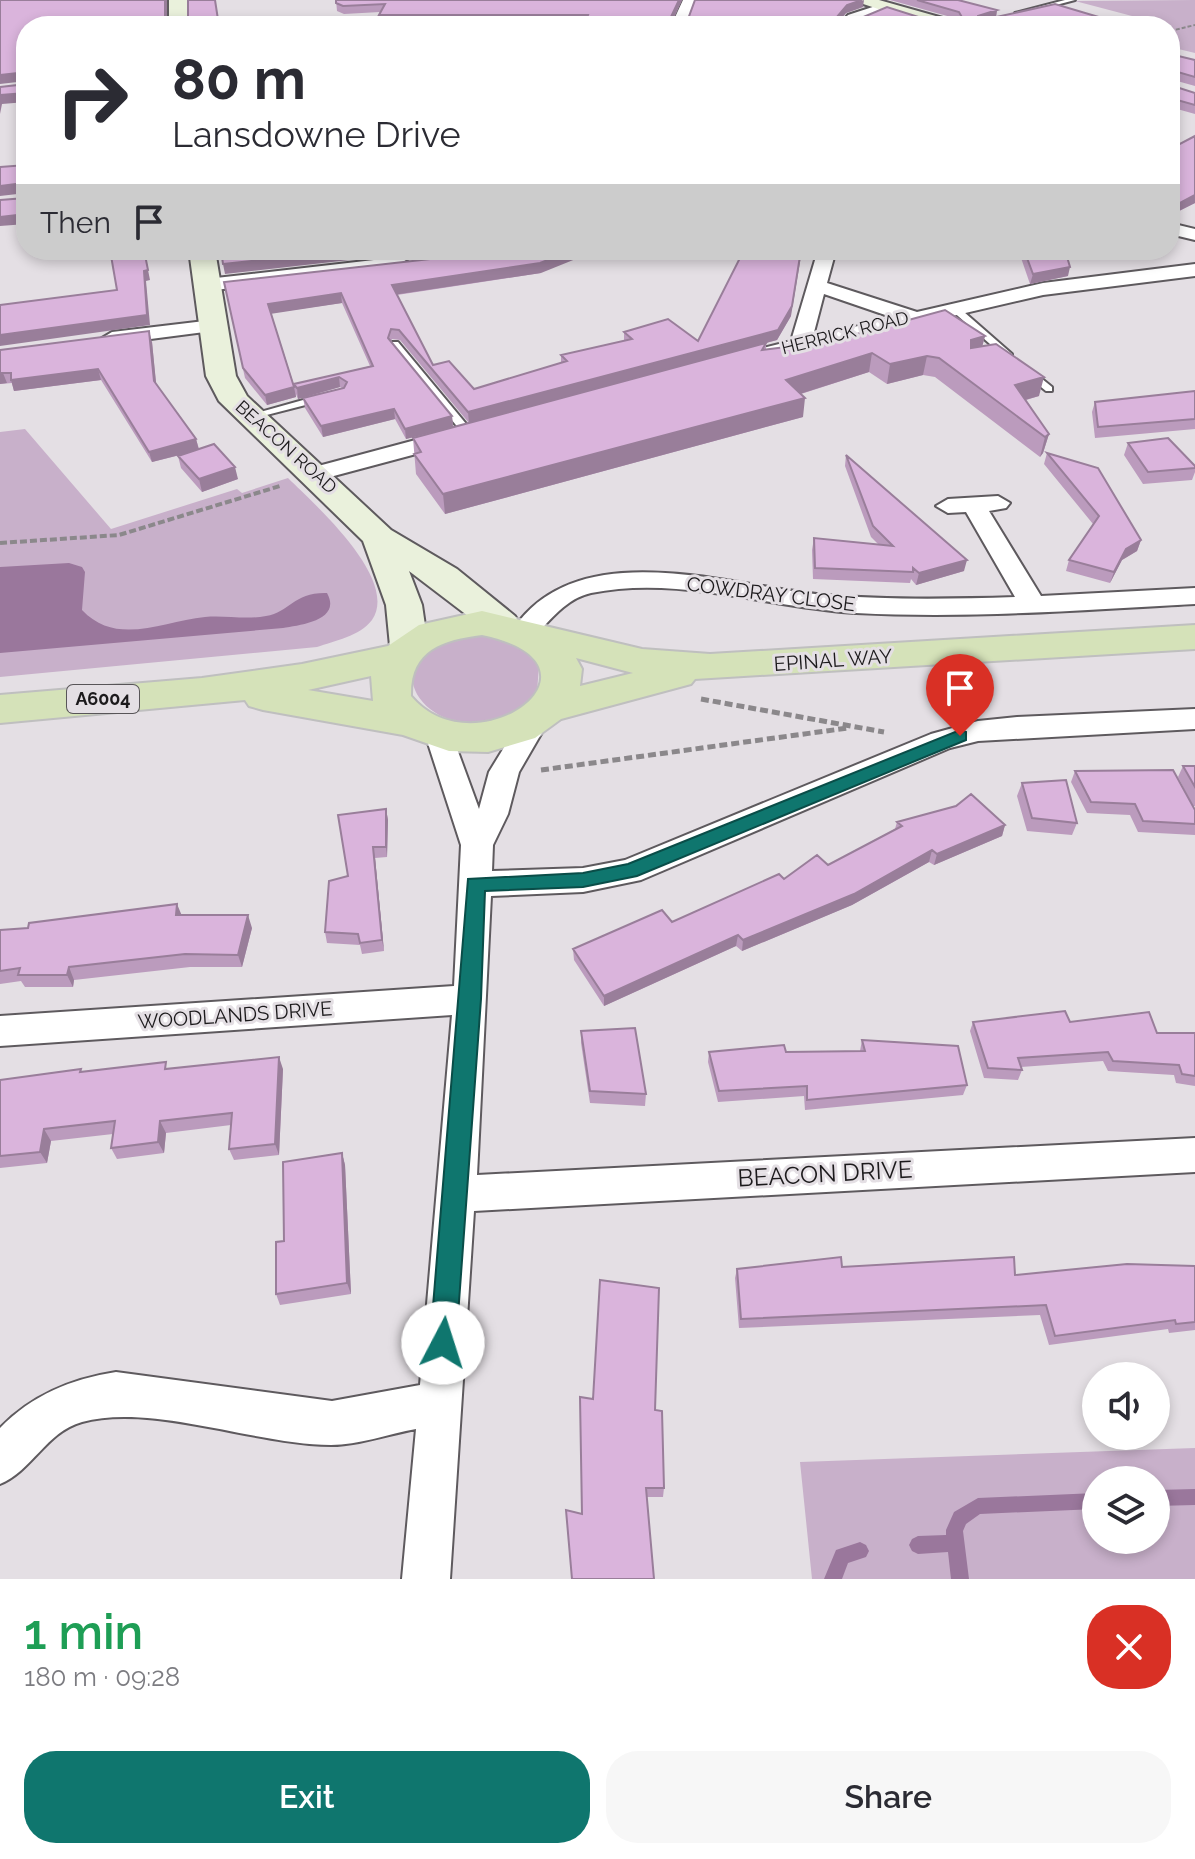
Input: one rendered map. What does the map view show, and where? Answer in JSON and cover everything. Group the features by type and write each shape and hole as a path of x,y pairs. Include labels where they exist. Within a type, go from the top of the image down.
{"main road":[{"path":"482,623 521,630 560,661 564,677 560,693 542,715 487,737 425,728 391,697 389,683 405,651 442,629 482,623"},
{"name":"EPINAL WAY","path":"521,630 642,662 702,683"},
{"name":"EPINAL WAY","path":"542,715 702,683 1195,637"},
{"name":"A6004","path":"0,709 207,689 318,674 405,651"},
{"name":"A6004","path":"207,689 317,703 425,728"}],"street":[{"path":"860,0 916,16"},
{"path":"859,16 885,7"},
{"name":"BEACON ROAD","path":"203,260 226,390 379,537 521,630"},
{"path":"801,343 824,260"},
{"path":"1164,260 1166,274"},
{"path":"207,285 415,262"},
{"name":"HERRICK ROAD","path":"725,363 953,307 1074,284 1195,270"},
{"path":"816,285 911,317"},
{"path":"91,341 213,326"},
{"path":"315,474 475,431"},
{"path":"948,506 986,504 1032,603"},
{"name":"BEACON ROAD","path":"379,537 404,605 405,651"},
{"name":"COWDRAY CLOSE","path":"521,630 564,594 585,586 615,582 693,583 850,605 901,607 1195,596"},
{"path":"426,1579 471,999 477,845 542,715"},
{"path":"475,884 583,880 630,871 941,741 978,731 1195,719"},
{"path":"425,728 457,779 465,817 477,845"},
{"name":"WOODLANDS DRIVE","path":"0,1031 471,999"},
{"name":"BEACON DRIVE","path":"456,1194 1195,1155"},
{"path":"0,1462 48,1412 82,1398 116,1394 332,1423 438,1403"}],"lane":[{"path":"1010,16 1068,0"},
{"path":"953,307 1049,389"},
{"path":"395,344 475,431"},
{"path":"995,357 1007,354"},
{"path":"251,416 326,397"}],"path":[{"path":"0,543 119,535 315,474"},
{"path":"702,683 854,727 941,741"},
{"path":"516,772 854,727"}],"shaded area":[{"path":"1195,0 1195,53 1180,49 1180,16 1132,16 1075,1"},
{"path":"25,429 111,529 237,489 242,493 288,478 333,523 364,564 374,584 377,603 372,620 354,634 317,647 0,677 0,432"},
{"path":"69,563 82,567 85,572 82,610 96,621 125,630 205,617 266,616 316,594 327,593 329,609 317,620 283,628 0,653 0,567"},
{"path":"482,636 517,644 539,666 537,692 505,716 473,723 444,717 423,703 413,683 417,663 439,646"},
{"path":"1195,1448 1195,1579 812,1579 800,1462"}],"building":[{"path":"0,0 165,0 165,16 16,16 16,73 0,75"},
{"path":"188,0 215,0 217,16 188,16"},
{"path":"336,0 679,0 671,16 379,15 385,4 343,6"},
{"path":"695,0 862,0 847,5 838,16 689,16"},
{"path":"917,0 958,0 997,10 978,16 961,16 959,12"},
{"path":"1055,4 1095,16 1001,16"},
{"path":"887,7 915,16 866,16"},
{"path":"1180,56 1195,60 1195,77 1180,73"},
{"path":"16,85 16,94 0,95 0,87"},
{"path":"1180,88 1195,93 1195,105 1180,101"},
{"path":"1195,136 1195,195 1180,203 1180,144"},
{"path":"16,166 16,184 0,186 0,167"},
{"path":"16,199 16,215 0,217 0,200"},
{"path":"112,260 146,260 147,315 0,335 0,305 117,290"},
{"path":"222,260 260,260 223,264"},
{"path":"421,260 548,260 392,285 433,365 449,361 474,389 567,361 561,355 632,339 624,332 668,319 698,341 739,260 799,260 792,306 778,330 468,412 399,330 391,329 388,338 452,416 405,429 394,409 321,426 303,398 344,388 347,382 339,377 297,388 294,384 373,366 341,293 268,304 294,387 265,395 243,368 224,282"},
{"path":"1028,260 1068,260 1070,267 1033,274"},
{"path":"945,310 985,336 971,340 971,348 996,344 1044,377 1015,385 1049,434 1045,437 939,358 927,356 890,364 872,353 786,380 805,398 443,494 414,454 421,452 413,438 766,343 762,350 849,339 846,337"},
{"path":"149,331 154,381 196,439 149,452 98,369 11,380 11,373 0,373 0,350"},
{"path":"1195,391 1195,419 1098,427 1095,402"},
{"path":"1168,438 1195,468 1148,472 1128,443"},
{"path":"214,444 235,467 199,479 178,456"},
{"path":"1047,453 1098,468 1141,540 1126,549 1114,572 1069,560 1099,516"},
{"path":"846,455 967,560 919,573 913,568 913,572 815,568 814,538 893,546 873,526"},
{"path":"1183,766 1195,766 1195,787"},
{"path":"1173,770 1195,810 1195,824 1143,821 1135,804 1091,802 1075,771"},
{"path":"1066,780 1077,823 1032,818 1022,783"},
{"path":"971,794 1005,825 937,854 932,850 854,894 743,940 738,935 604,996 573,949 662,910 672,922 779,874 784,879 817,855 828,865 902,826 897,822 956,806"},
{"path":"386,809 386,847 373,847 382,940 360,943 358,934 325,932 329,881 348,876 338,815"},
{"path":"177,904 176,915 248,915 238,955 185,954 69,967 67,975 18,975 20,968 0,971 0,930 28,928 29,923"},
{"path":"1065,1011 1070,1022 1149,1012 1157,1033 1195,1033 1195,1076 1182,1074 1179,1065 1113,1061 1108,1052 1018,1058 1022,1070 988,1068 973,1022"},
{"path":"635,1028 646,1094 590,1091 581,1031"},
{"path":"862,1040 958,1046 967,1085 807,1100 807,1086 719,1091 709,1052 784,1045 786,1052 865,1051"},
{"path":"279,1057 275,1144 229,1149 232,1113 160,1121 158,1142 111,1148 115,1121 44,1129 40,1152 0,1156 0,1080 81,1069 80,1072 166,1062 165,1069"},
{"path":"342,1153 347,1283 276,1294 276,1242 284,1241 283,1162"},
{"path":"841,1257 842,1267 1014,1257 1015,1275 1127,1264 1195,1266 1195,1322 1176,1324 1175,1320 1055,1336 1046,1305 741,1319 737,1269"},
{"path":"600,1280 659,1288 655,1410 662,1411 664,1488 646,1488 654,1579 572,1579 566,1510 582,1514 580,1397 593,1399"}],"waterway":[{"path":"1170,1498 1195,1497"},
{"path":"956,1543 954,1530 960,1518 978,1506 1082,1502"},
{"path":"918,1545 956,1543"},
{"path":"956,1543 960,1579"},
{"path":"833,1579 842,1556 860,1551"}],"route":[{"path":"443,1343 471,999 475,884 583,880 630,871 941,741 960,736"}]}
